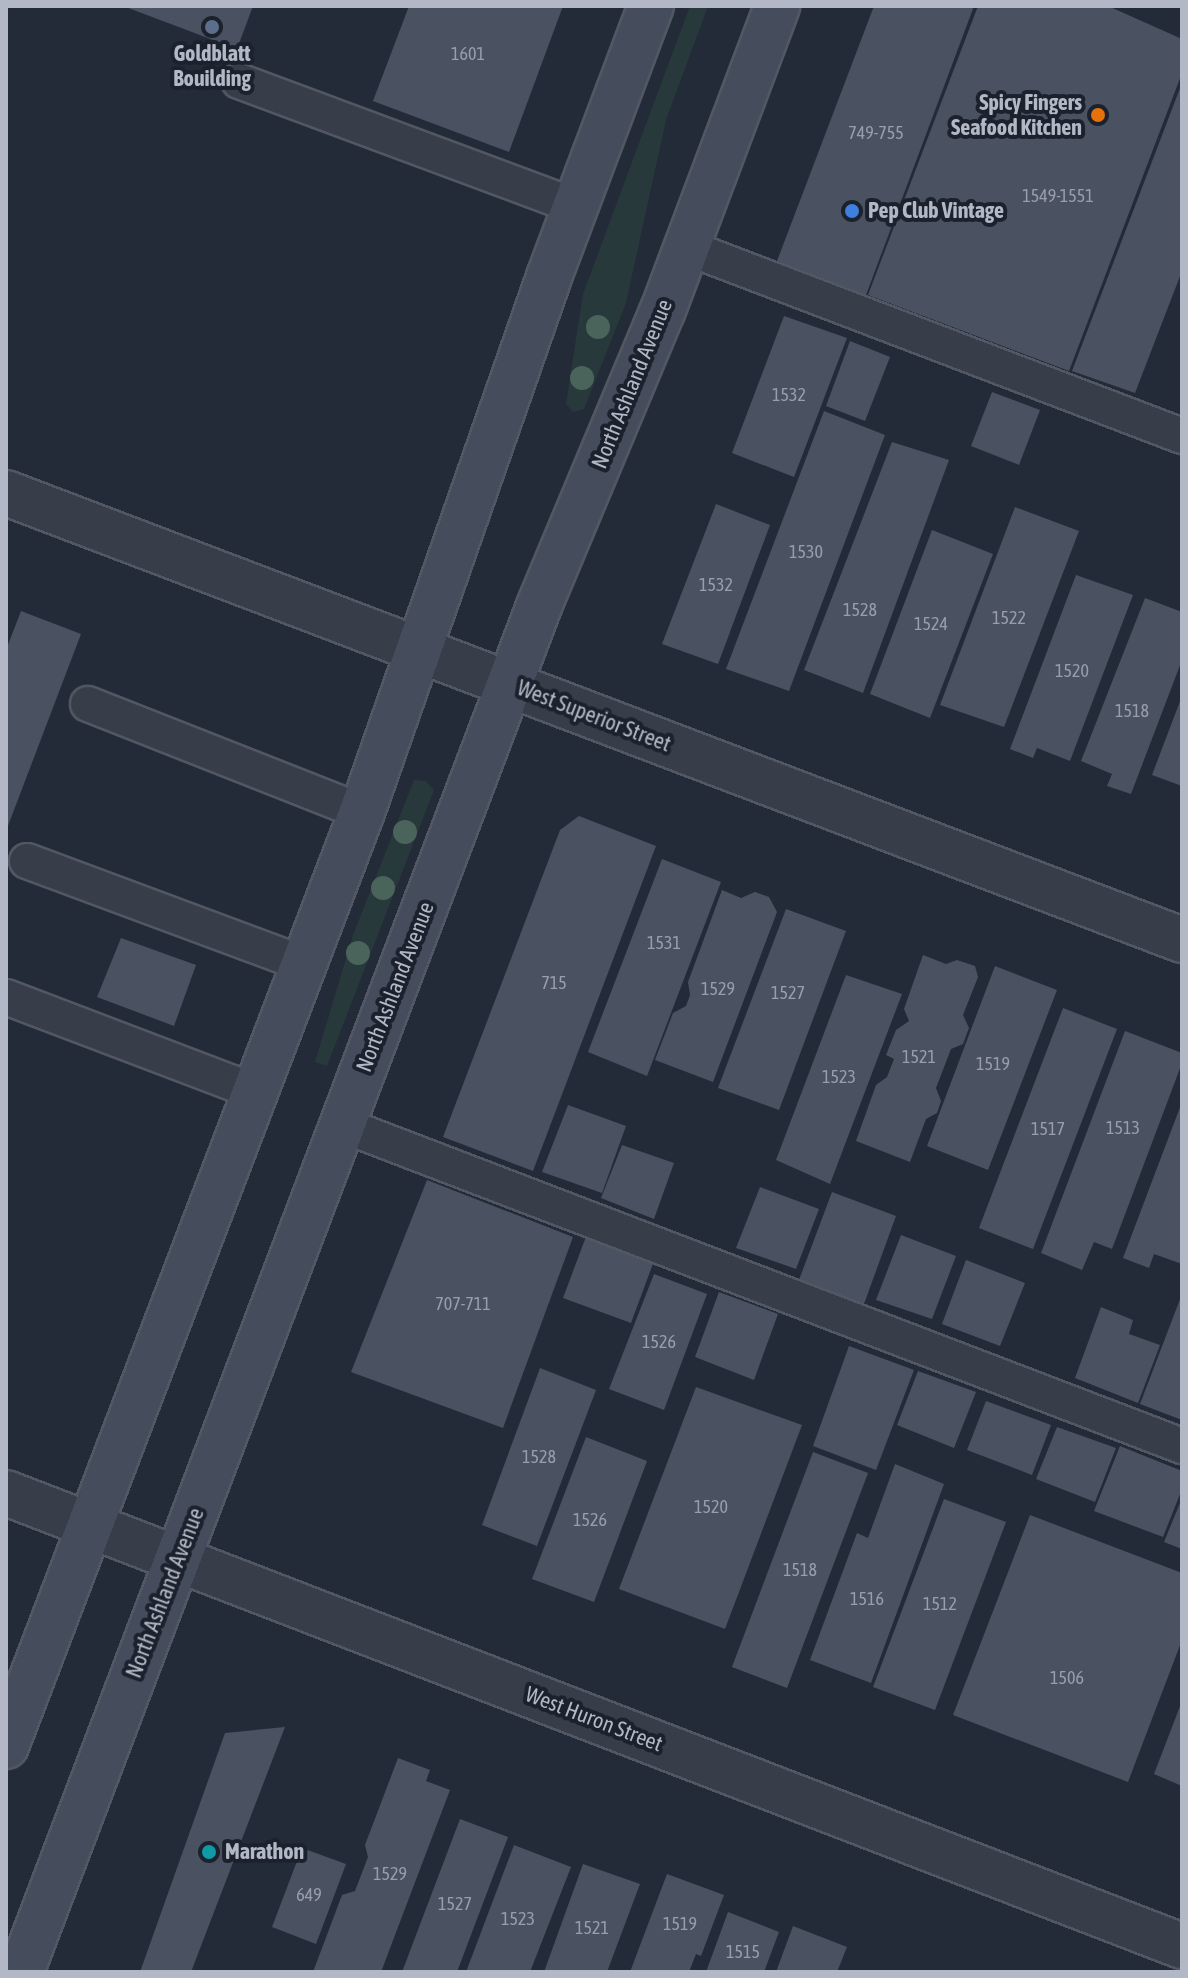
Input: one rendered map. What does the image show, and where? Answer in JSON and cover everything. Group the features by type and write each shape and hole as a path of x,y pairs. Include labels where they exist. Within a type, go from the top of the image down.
{"main road":[{"path":"6,1746 362,812 576,206 651,6"},
{"name":"North Ashland Avenue","path":"21,1972 510,684 686,247 777,6"}],"street":[{"name":"West Superior Street","path":"6,493 1182,940"},
{"name":"West Huron Street","path":"6,1493 1182,1946"}],"lane":[{"path":"239,81 576,206"},
{"path":"686,247 1182,436"},
{"path":"88,704 362,812"},
{"path":"27,861 304,964"},
{"path":"6,997 256,1092"},
{"path":"343,1125 1182,1446"}],"shaded area":[{"path":"690,6 708,6 666,120 626,303 584,409 573,412 566,404 583,294"},
{"path":"414,780 426,781 434,790 327,1066 315,1062 353,935"}],"building":[{"name":"Goldblatt Bouilding","path":"123,6 253,6 237,49"},
{"path":"409,6 563,6 509,152 373,101"},
{"path":"874,6 974,6 866,295 777,261"},
{"path":"978,6 1108,6 1182,39 1182,73 1069,371 868,295"},
{"path":"1182,83 1182,271 1135,393 1072,371"},
{"path":"784,316 847,338 794,477 732,453"},
{"path":"850,341 890,357 865,421 826,406"},
{"path":"992,392 1040,410 1019,465 971,446"},
{"path":"824,411 885,435 789,691 726,669"},
{"path":"892,442 949,460 863,693 804,670"},
{"path":"716,504 770,525 718,664 662,644"},
{"path":"1015,507 1079,531 1004,727 940,705"},
{"path":"932,530 993,554 930,718 870,694"},
{"path":"1076,575 1133,595 1070,761 1037,748 1033,758 1010,749"},
{"path":"1145,598 1182,612 1182,660 1131,794 1107,786 1112,774 1081,761"},
{"path":"21,611 81,634 6,831 6,650"},
{"path":"1182,696 1182,786 1152,775"},
{"path":"579,816 656,846 533,1171 443,1137 560,830"},
{"path":"662,859 721,882 647,1076 588,1052"},
{"path":"722,890 741,898 755,892 769,897 777,912 713,1082 655,1060 673,1013 686,1006 690,995 688,982"},
{"path":"786,909 846,931 779,1110 718,1088"},
{"path":"121,938 196,965 174,1026 97,997"},
{"path":"923,955 946,964 957,960 975,966 978,977 963,1015 969,1028 963,1044 951,1049 936,1088 941,1101 937,1113 926,1119 910,1162 856,1141 876,1085 887,1077 894,1059 886,1055 896,1030 909,1021 904,1009"},
{"path":"995,966 1057,990 988,1170 927,1146"},
{"path":"846,975 902,994 830,1184 776,1160"},
{"path":"1063,1008 1117,1029 1033,1249 979,1228"},
{"path":"1125,1031 1182,1053 1182,1063 1112,1249 1094,1242 1082,1270 1041,1253"},
{"path":"1182,1102 1182,1264 1154,1254 1149,1268 1123,1258"},
{"path":"568,1105 626,1126 602,1193 542,1172"},
{"path":"622,1145 674,1163 654,1219 601,1198"},
{"path":"427,1180 573,1237 503,1428 351,1372"},
{"path":"760,1187 819,1209 796,1269 736,1248"},
{"path":"832,1192 896,1216 864,1304 799,1280"},
{"path":"587,1234 654,1261 631,1323 563,1298"},
{"path":"901,1235 956,1256 932,1319 876,1300"},
{"path":"966,1260 1025,1283 1000,1346 942,1324"},
{"path":"654,1274 707,1294 664,1410 609,1389"},
{"path":"719,1292 778,1314 754,1380 695,1357"},
{"path":"1182,1294 1182,1420 1140,1404"},
{"path":"1101,1307 1133,1320 1129,1334 1160,1345 1138,1403 1075,1378"},
{"path":"849,1346 914,1370 876,1470 813,1446"},
{"path":"540,1368 596,1390 537,1546 482,1525"},
{"path":"918,1371 976,1392 954,1448 897,1425"},
{"path":"696,1387 802,1425 725,1629 619,1589"},
{"path":"986,1401 1051,1425 1032,1475 967,1450"},
{"path":"1057,1427 1116,1448 1095,1502 1036,1479"},
{"path":"586,1437 647,1461 594,1602 532,1579"},
{"path":"1120,1446 1182,1471 1182,1489 1163,1537 1094,1511"},
{"path":"813,1452 868,1473 787,1688 732,1667"},
{"path":"895,1464 944,1484 871,1683 810,1660 857,1533 868,1538"},
{"path":"1182,1498 1182,1549 1164,1542"},
{"path":"944,1499 1006,1522 935,1710 873,1687"},
{"path":"1030,1515 1182,1573 1182,1640 1128,1782 953,1715"},
{"path":"1182,1701 1182,1786 1154,1774"},
{"name":"Marathon","path":"285,1727 191,1972 140,1972 225,1733"},
{"path":"398,1758 430,1770 426,1781 450,1790 381,1972 313,1972 342,1895 355,1891 368,1857 365,1845"},
{"path":"460,1819 508,1837 457,1972 402,1972"},
{"path":"514,1845 571,1867 530,1972 466,1972"},
{"name":"Marathon","path":"302,1848 346,1864 316,1944 272,1927"},
{"path":"583,1864 640,1884 607,1972 544,1972"},
{"path":"667,1874 724,1895 701,1956 696,1954 689,1972 630,1972"},
{"path":"728,1912 779,1932 764,1972 706,1972"},
{"path":"793,1926 847,1947 837,1972 776,1972"}],"place":[{"name":"Goldblatt Bouilding","path":"212,27"},
{"name":"Spicy Fingers Seafood Kitchen","path":"1098,115"},
{"name":"Pep Club Vintage","path":"852,211"},
{"name":"Marathon","path":"209,1852"}]}
